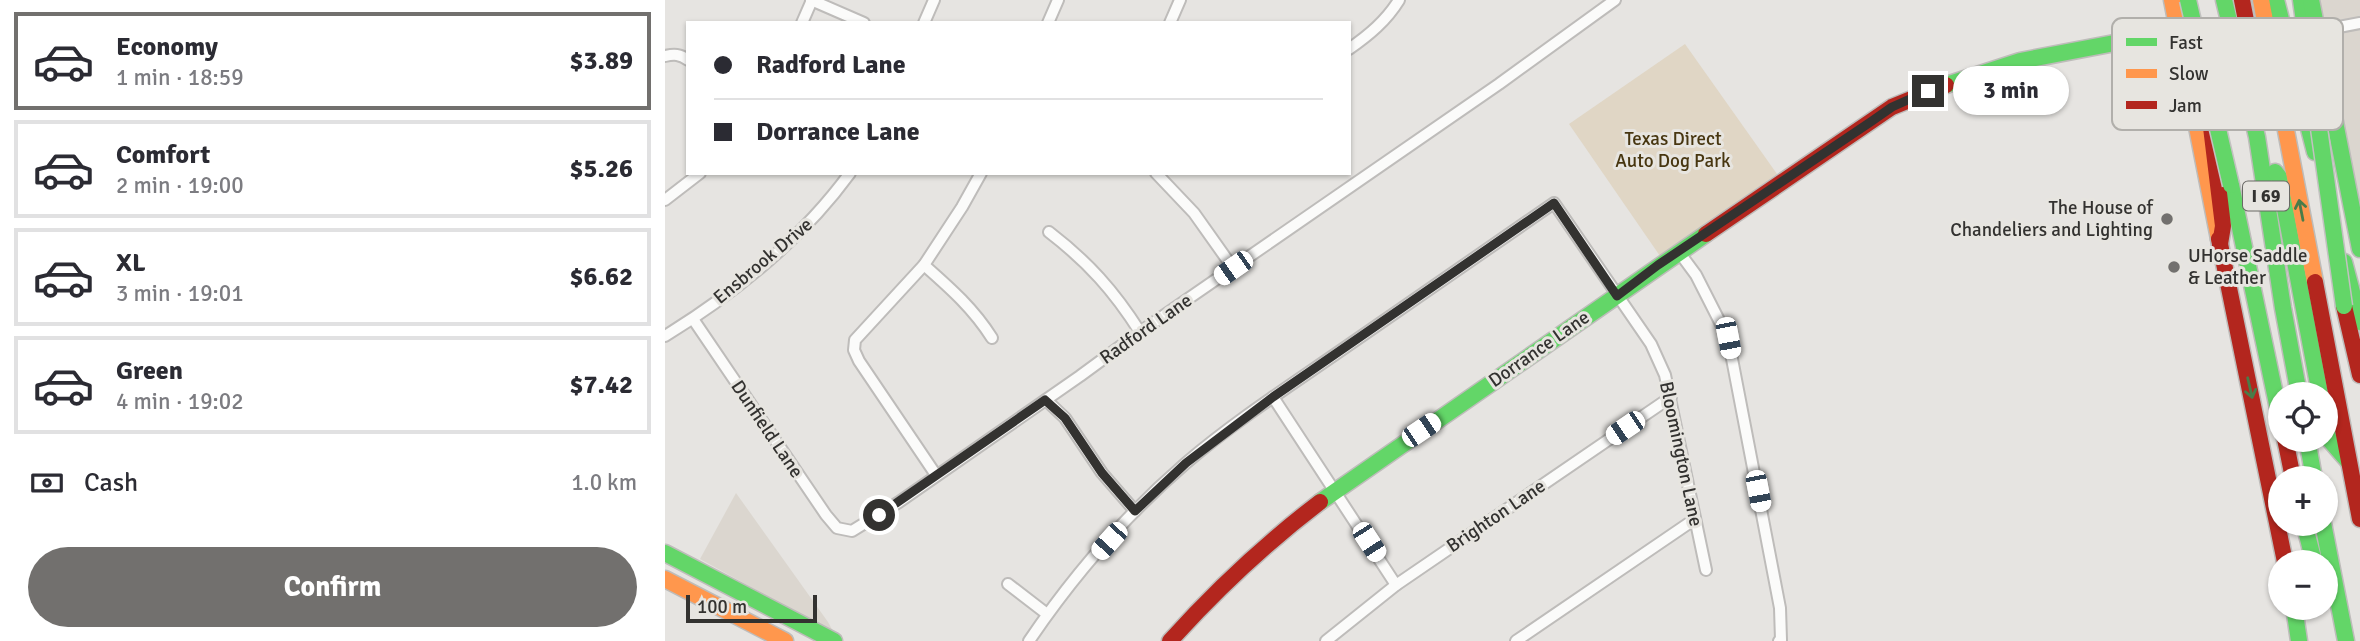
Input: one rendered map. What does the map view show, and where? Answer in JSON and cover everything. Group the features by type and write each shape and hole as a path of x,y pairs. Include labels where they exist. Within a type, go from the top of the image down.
{"main road":[{"path":"2172,0 2175,18"},
{"path":"2188,0 2192,18"},
{"path":"2199,0 2201,18"},
{"name":"I 69","path":"2224,0 2228,18"},
{"path":"2242,0 2245,18"},
{"name":"I 69","path":"2261,0 2264,18"},
{"path":"2276,0 2281,18"},
{"path":"2301,0 2304,18"},
{"path":"2311,0 2315,18"},
{"name":"Dorrance Lane","path":"1170,641 1199,606 1266,542 1334,490 1892,107 1928,91 2019,61 2112,43"},
{"path":"2198,130 2283,550"},
{"path":"2213,130 2223,226 2220,244"},
{"path":"2218,130 2272,382"},
{"name":"I 69","path":"2256,130 2297,382"},
{"path":"2267,130 2275,172 2279,177 2318,382"},
{"name":"I 69","path":"2286,130 2360,519"},
{"path":"2310,130 2360,322"},
{"path":"2319,130 2344,306 2360,375"},
{"path":"2337,130 2360,250"},
{"path":"2275,172 2273,178 2309,382"},
{"path":"2338,449 2349,462"},
{"path":"2326,536 2346,641"},
{"path":"665,553 834,641"},
{"path":"684,562 670,581 785,641"},
{"path":"754,625 767,606"},
{"path":"2296,620 2299,641"},
{"path":"2331,620 2337,641"}],"street":[{"path":"803,21 812,0 859,21"},
{"path":"925,21 934,0"},
{"path":"1049,21 1058,0"},
{"path":"1170,21 1180,0"},
{"path":"1351,48 1371,34 1390,15 1399,0"},
{"name":"Radford Lane","path":"847,531 858,528 1045,400 1499,84 1601,4 1615,0"},
{"path":"665,56 673,54 686,58"},
{"path":"665,200 698,175"},
{"name":"Ensbrook Drive","path":"665,336 693,319 803,230 848,175"},
{"path":"936,475 856,355 855,340 923,265 963,207 980,175"},
{"path":"1158,175 1193,213 1233,268"},
{"name":"Bloomington Lane","path":"1273,397 1554,203 1651,344 1665,374 1706,570"},
{"path":"1049,232 1102,278 1140,332"},
{"path":"1679,252 1696,275 1728,338 1780,608 1779,641"},
{"path":"923,265 957,293 978,316 992,338"},
{"name":"Dunfield Lane","path":"693,319 825,515 837,528 847,531"},
{"path":"1028,641 1047,614 1135,511 1186,463 1273,397 1396,585"},
{"name":"Brighton Lane","path":"1326,641 1396,585 1671,397"},
{"path":"1045,400 1065,418 1102,473 1135,511"},
{"path":"1516,641 1695,519"},
{"path":"1008,584 1047,614"}],"shaded area":[{"path":"2320,0 2360,0 2360,212 2343,122 2343,18 2323,18"},
{"path":"736,493 828,622 834,633 700,559"}],"green space":[{"name":"Texas Direct Auto Dog Park","path":"1685,44 1777,174 1660,256 1569,124"}],"traffic: fast":[{"path":"2188,0 2192,18"},
{"path":"2224,0 2228,18"},
{"path":"2276,0 2281,18"},
{"path":"2301,0 2304,18"},
{"path":"2311,0 2315,18"},
{"path":"1946,85 2020,61 2112,44"},
{"path":"2218,130 2231,185"},
{"path":"2255,130 2297,382"},
{"path":"2309,130 2315,152"},
{"path":"2319,130 2344,306"},
{"path":"2337,130 2360,249"},
{"path":"2275,172 2279,177 2318,382"},
{"path":"2231,185 2272,382"},
{"path":"1320,502 1706,234"},
{"path":"2344,262 2360,322"},
{"path":"2338,450 2348,461"},
{"path":"2309,452 2312,466"},
{"path":"2307,536 2311,550"},
{"path":"2326,536 2346,641"},
{"path":"665,553 834,641"},
{"path":"2296,620 2299,641"}],"traffic: slow":[{"path":"2172,0 2176,18"},
{"path":"2261,0 2264,18"},
{"path":"2198,130 2219,239"},
{"path":"2286,130 2315,282"},
{"path":"665,579 785,641"}],"traffic: jam":[{"path":"2242,0 2245,18"},
{"path":"1706,234 1892,107 1946,85"},
{"path":"2211,130 2223,226 2220,244"},
{"path":"2219,239 2283,550"},
{"path":"2315,282 2360,519"},
{"path":"2344,306 2360,375"},
{"path":"2288,452 2291,466"},
{"path":"1170,641 1242,568 1320,502"}],"place":[{"name":"The House of Chandeliers and Lighting","path":"2167,219"},
{"name":"UHorse Saddle & Leather","path":"2174,267"}],"route":[{"path":"879,515 1045,400 1065,418 1102,473 1135,511 1186,463 1232,427 1554,203 1617,296 1658,265 1892,107 1928,91"}]}
